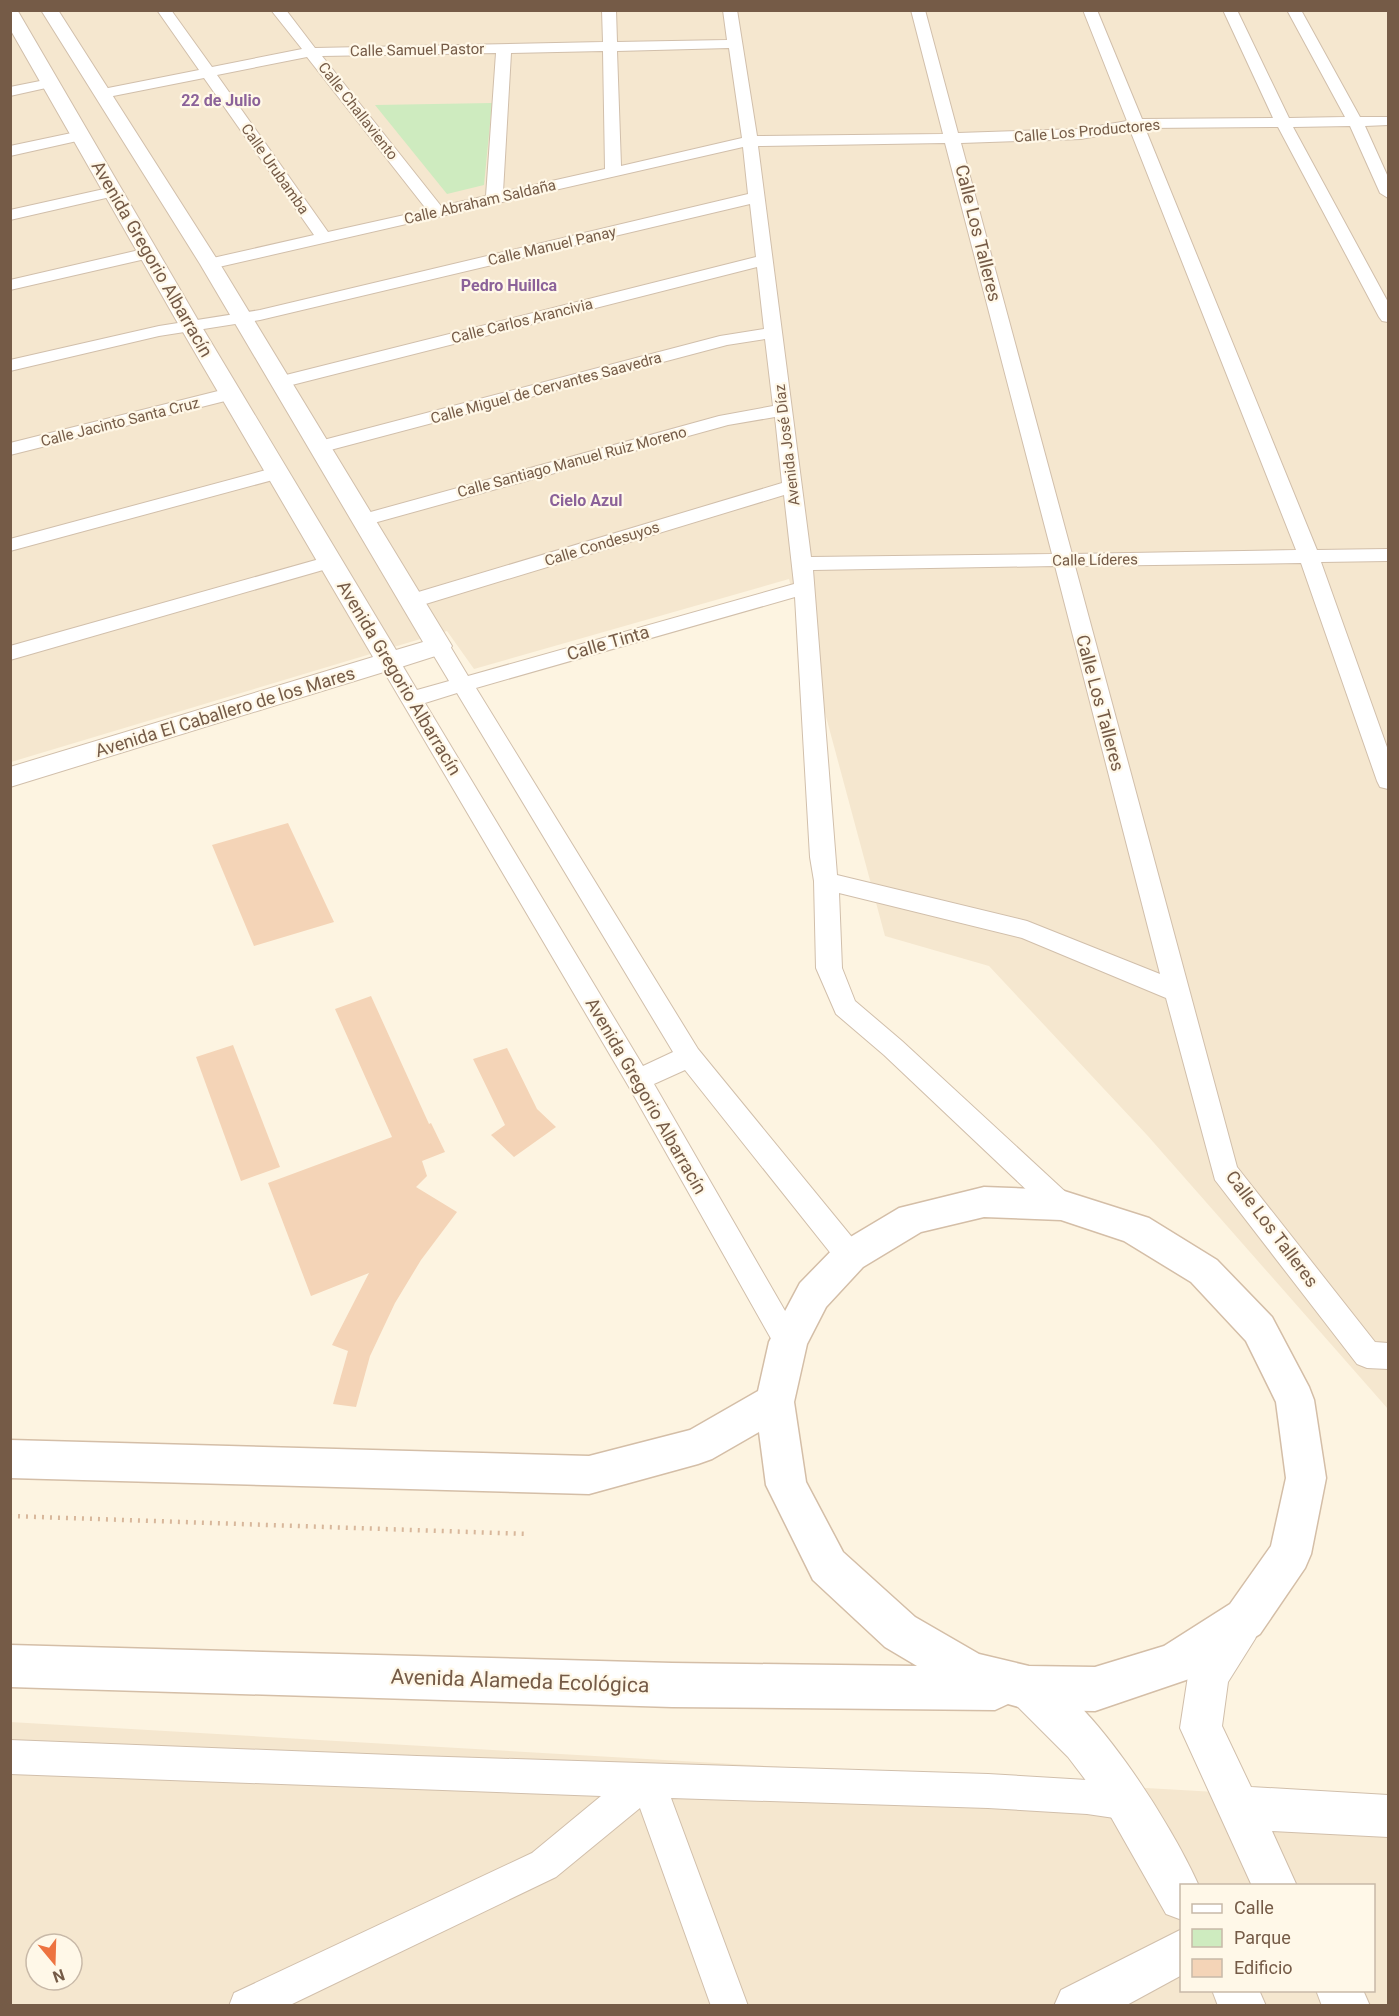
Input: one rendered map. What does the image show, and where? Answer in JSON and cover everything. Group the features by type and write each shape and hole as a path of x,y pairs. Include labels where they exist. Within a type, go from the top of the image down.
{"main road":[{"path":"984,1202 1061,1205 1136,1228 1204,1271 1259,1329 1295,1400 1306,1478 1290,1554 1245,1619 1174,1664 1095,1689 1029,1688 971,1673 900,1632 828,1566 786,1485 775,1402 788,1342 813,1295 850,1256 912,1219 984,1202"},
{"path":"10,1459 589,1475 698,1446 775,1402"},
{"name":"Avenida Alameda Ecológica","path":"10,1666 672,1685 1029,1688"}],"street":[{"path":"49,10 210,264 412,602 689,1056 850,1256"},
{"name":"Calle Urubamba","path":"164,10 324,238"},
{"name":"Calle Challaviento","path":"278,10 437,212"},
{"path":"609,10 613,172"},
{"name":"Avenida José Díaz","path":"730,10 750,141 805,588 822,857 826,881 829,968 845,1007 893,1048 1061,1205"},
{"name":"Calle Los Talleres","path":"918,10 954,139 1062,560 1225,1172 1378,1355"},
{"path":"1090,10 1309,556 1389,781"},
{"path":"1230,10 1283,122 1389,317"},
{"path":"1294,10 1355,121 1389,193"},
{"name":"Avenida Gregorio Albarracín","path":"10,13 17,36 50,83 190,327 638,1080 788,1342"},
{"name":"Calle Samuel Pastor","path":"103,93 311,52 735,44"},
{"path":"494,199 504,49"},
{"path":"10,92 50,83"},
{"name":"Calle Los Productores","path":"750,141 954,139 1081,134 1135,124 1389,121"},
{"path":"10,151 81,136"},
{"name":"Calle Abraham Saldaña","path":"210,264 750,141"},
{"path":"10,215 113,192"},
{"name":"Calle Manuel Panay","path":"10,366 159,331 242,318 757,197"},
{"path":"10,285 148,253"},
{"name":"Calle Carlos Arancivia","path":"280,382 764,260"},
{"name":"Calle Miguel de Cervantes Saavedra","path":"320,447 726,340 773,333"},
{"name":"Calle Jacinto Santa Cruz","path":"10,449 231,394"},
{"name":"Calle Santiago Manuel Ruiz Moreno","path":"363,520 726,420 782,410"},
{"path":"10,545 277,473"},
{"name":"Calle Condesuyos","path":"412,602 792,486"},
{"name":"Calle Líderes","path":"801,564 1389,555"},
{"path":"10,653 330,562"},
{"name":"Calle Tinta","path":"411,699 805,588"},
{"name":"Avenida El Caballero de los Mares","path":"10,777 390,663 439,646"},
{"path":"826,881 1027,930 1178,992"},
{"path":"638,1080 689,1056"},
{"path":"1245,1619 1208,1676 1201,1728 1274,1884"},
{"path":"1029,1688 1066,1722 1106,1771 1128,1803 1180,1894"},
{"path":"10,1757 417,1773 988,1791 1087,1797 1128,1803"},
{"path":"247,2006 544,1865 647,1780"},
{"path":"647,1780 730,2006"},
{"path":"1238,1808 1389,1816"},
{"path":"1077,2006 1180,1952"},
{"path":"1235,1992 1243,2006"},
{"path":"1339,1992 1347,2006"}],"path":[{"path":"10,1516 528,1534"}],"shaded area":[{"path":"11,11 1388,11 1388,1409 1147,1135 989,966 885,936 789,579 474,669 447,631 11,762"},
{"path":"10,1722 1388,1802 1388,2005 11,2005"}],"green space":[{"path":"492,103 484,185 447,194 375,105"}],"building":[{"path":"288,823 334,922 254,946 212,845"},
{"path":"371,996 429,1124 431,1123 445,1152 422,1161 427,1176 416,1187 457,1212 421,1260 395,1303 370,1356 356,1407 333,1404 348,1351 332,1345 369,1273 311,1296 268,1183 392,1137 335,1009"},
{"path":"233,1045 280,1167 241,1181 196,1057"},
{"path":"507,1048 537,1109 556,1127 514,1157 491,1135 505,1125 473,1059"}],"district":[{"name":"22 de Julio","path":"221,100"},
{"name":"Pedro Huillca","path":"509,285"},
{"name":"Cielo Azul","path":"586,500"}]}
